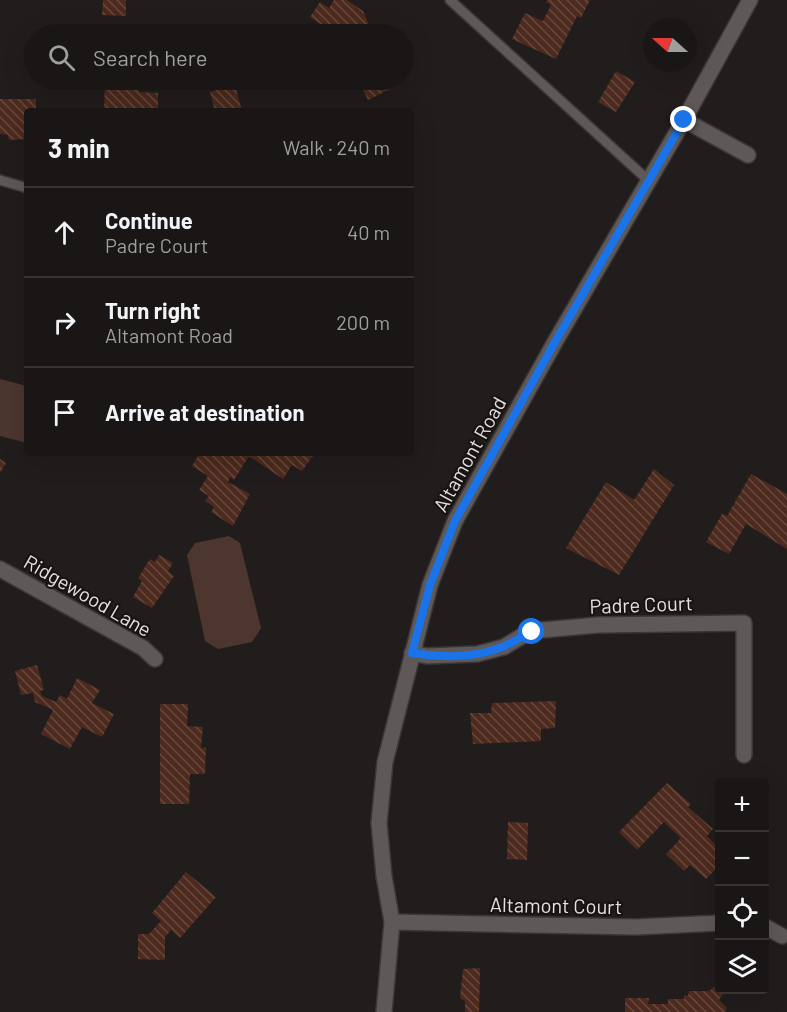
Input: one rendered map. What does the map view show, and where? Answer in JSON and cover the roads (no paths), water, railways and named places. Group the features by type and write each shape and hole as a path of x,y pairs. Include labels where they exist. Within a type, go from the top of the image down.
{"street":[{"name":"Altamont Road","path":"384,1012 392,922 384,876 379,823 385,762 430,585 455,521 750,0"},
{"path":"684,120 748,155"},
{"name":"Ridgewood Lane","path":"0,569 143,648 155,658"},
{"name":"Padre Court","path":"412,653 427,656 477,654 504,647 522,636 542,630 598,625 744,623 746,639 744,755"},
{"name":"Altamont Court","path":"392,922 636,927 715,924"},
{"path":"769,928 782,936"}],"lane":[{"path":"450,0 649,181"},
{"path":"0,180 24,187"}]}
